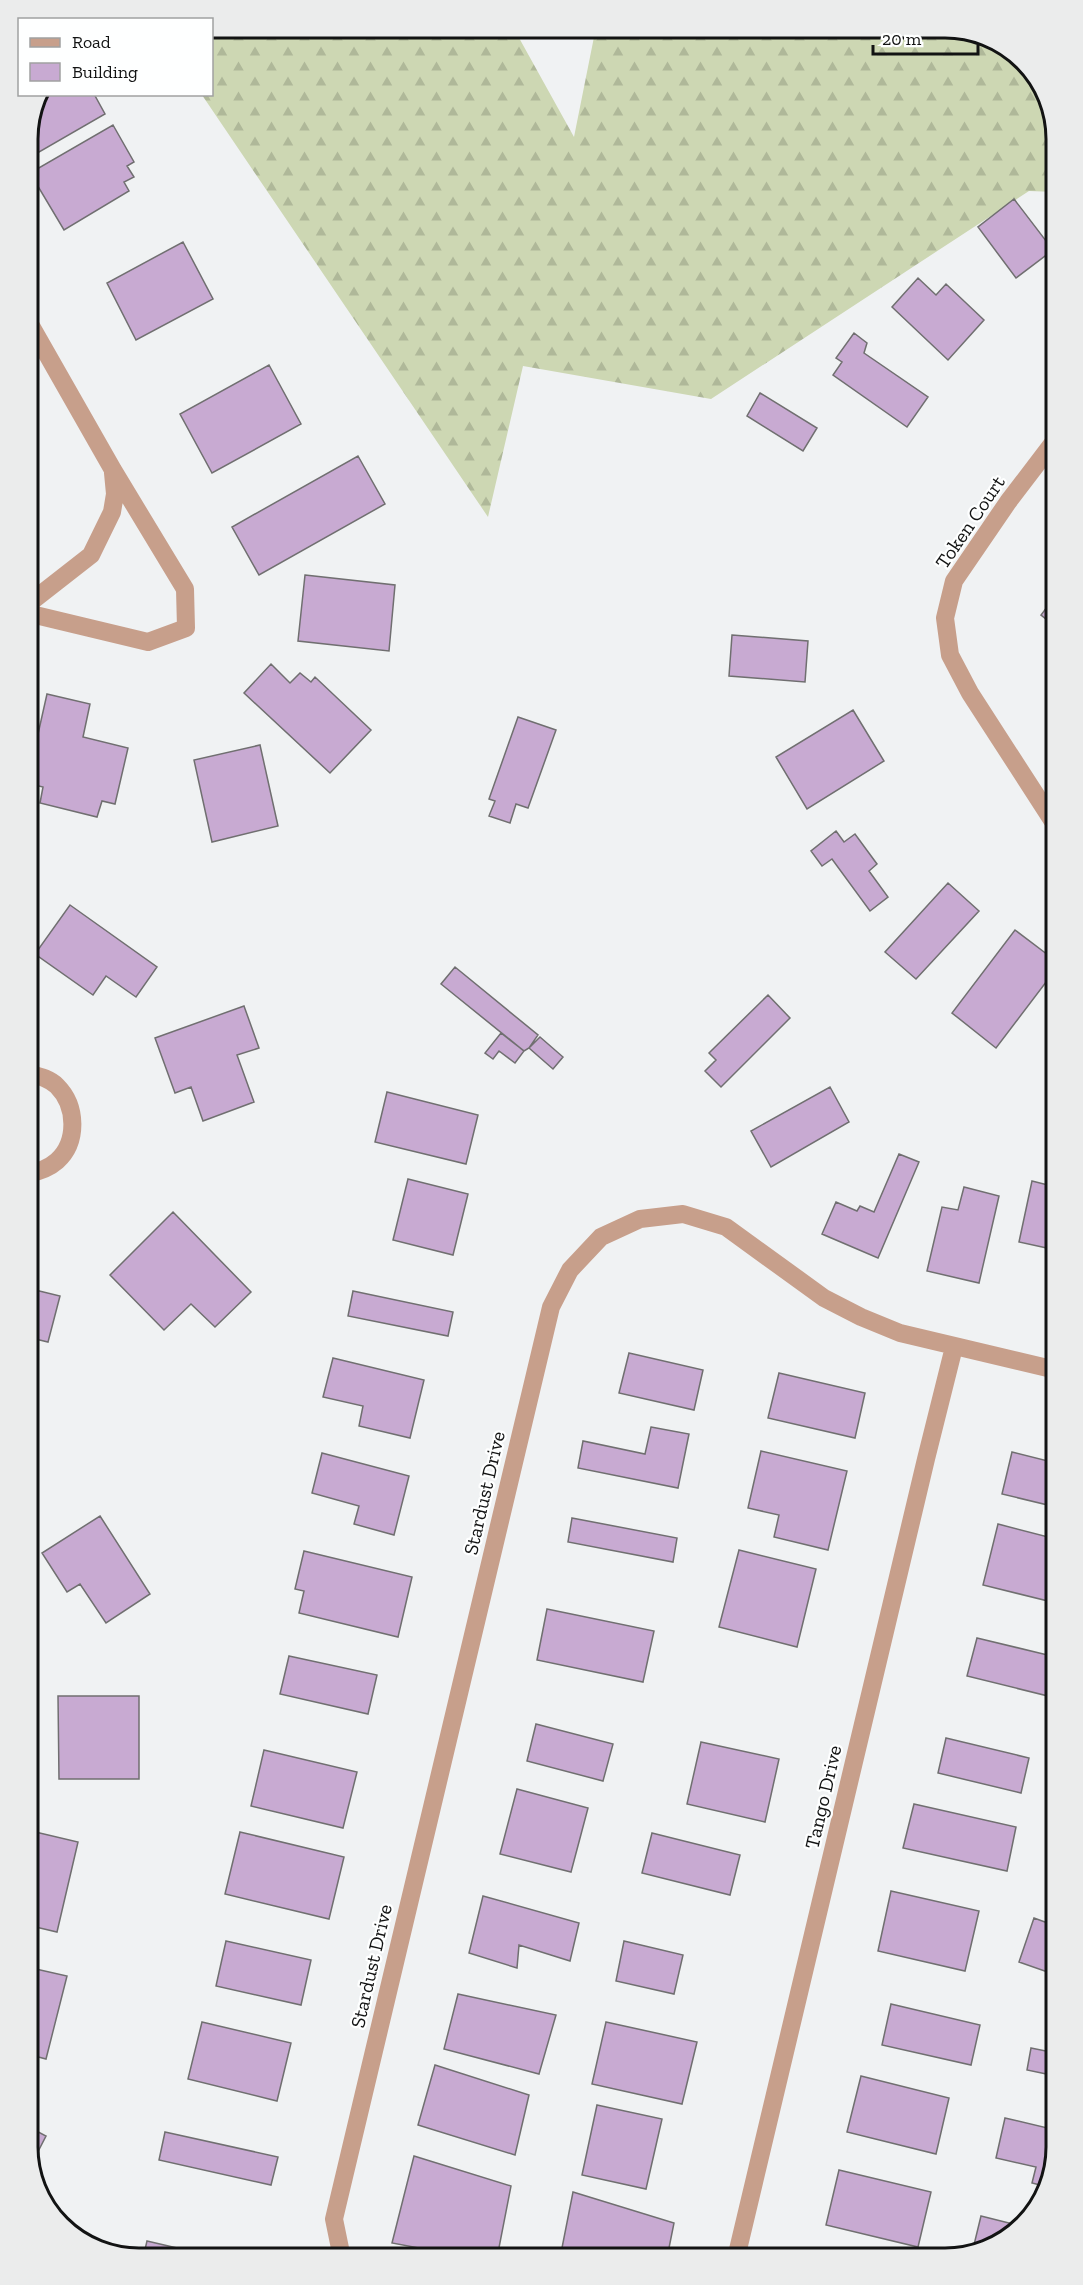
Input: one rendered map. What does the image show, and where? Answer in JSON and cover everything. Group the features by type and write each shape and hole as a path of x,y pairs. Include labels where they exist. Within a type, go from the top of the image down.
{"street":[{"path":"38,338 113,470 185,589 186,628 148,642 38,616"},
{"name":"Token Court","path":"1046,452 1008,502 954,581 945,618 950,655 970,693 1046,811"},
{"path":"38,596 91,555 112,512 115,494 113,470"},
{"path":"38,1075 56,1085 66,1098 72,1115 72,1132 67,1148 57,1161 38,1171"},
{"name":"Stardust Drive","path":"340,2247 334,2219 551,1307 570,1270 601,1238 640,1219 683,1214 726,1227 824,1298 861,1317 900,1333 1046,1368"},
{"name":"Tango Drive","path":"738,2248 954,1347"}],"green space":[{"path":"213,38 519,38 574,137 594,38 964,39 995,51 1006,58 1025,77 1038,100 1044,119 1046,192 1029,191 711,399 523,366 488,517 203,96 213,96"}],"building":[{"path":"47,96 95,96 105,114 38,153 41,112"},
{"path":"113,125 134,162 127,166 134,177 124,182 129,191 64,230 38,186 38,168"},
{"path":"1014,199 1046,241 1046,255 1016,278 978,227"},
{"path":"183,242 213,299 136,340 107,283"},
{"path":"918,278 936,295 946,284 984,320 948,360 892,307"},
{"path":"854,333 867,343 864,353 928,397 907,427 833,375 842,362 836,358"},
{"path":"269,365 301,424 212,473 180,414"},
{"path":"760,393 817,428 803,451 747,416"},
{"path":"358,456 385,504 259,575 232,527"},
{"path":"305,575 395,585 389,651 298,641"},
{"path":"1046,608 1046,619 1041,615"},
{"path":"732,635 808,641 805,682 729,676"},
{"path":"271,664 290,683 300,673 311,682 315,677 371,730 330,773 244,693"},
{"path":"47,694 90,704 83,737 128,748 115,804 102,801 97,817 40,803 43,787 38,786 38,734"},
{"path":"853,710 884,761 807,809 776,757"},
{"path":"518,717 556,730 528,808 516,804 510,823 489,816 495,801 489,799"},
{"path":"260,745 278,826 212,842 194,760"},
{"path":"836,831 844,842 855,834 877,864 869,871 888,897 870,911 832,859 822,866 811,851"},
{"path":"948,883 979,911 916,979 885,952"},
{"path":"70,905 157,967 136,997 106,976 93,995 38,956 38,950"},
{"path":"1015,930 1046,953 1046,982 996,1048 952,1013"},
{"path":"455,967 538,1035 529,1048 524,1051 441,984"},
{"path":"768,995 790,1018 721,1087 705,1071 716,1060 709,1053"},
{"path":"244,1006 259,1048 237,1055 254,1102 203,1121 191,1087 175,1093 155,1038"},
{"path":"501,1033 524,1051 515,1063 499,1051 493,1059 485,1053"},
{"path":"540,1037 563,1057 553,1069 529,1048"},
{"path":"830,1087 849,1122 771,1167 751,1131"},
{"path":"387,1092 478,1115 466,1164 375,1142"},
{"path":"899,1154 919,1162 878,1258 822,1234 836,1202 857,1211 860,1206 874,1212"},
{"path":"408,1179 468,1194 453,1255 393,1240"},
{"path":"1032,1181 1046,1184 1046,1248 1019,1242"},
{"path":"964,1187 999,1196 979,1283 927,1271 942,1207 958,1210"},
{"path":"173,1212 251,1292 215,1327 191,1304 164,1330 110,1275"},
{"path":"38,1291 60,1296 48,1342 38,1340"},
{"path":"353,1291 453,1312 448,1336 348,1316"},
{"path":"629,1353 703,1370 694,1410 619,1393"},
{"path":"333,1358 424,1380 410,1438 359,1426 363,1406 323,1397"},
{"path":"779,1373 865,1393 855,1438 768,1418"},
{"path":"651,1427 689,1434 678,1488 578,1468 583,1441 645,1454"},
{"path":"761,1451 847,1471 828,1550 774,1537 779,1515 748,1508"},
{"path":"1012,1452 1046,1460 1046,1505 1002,1494"},
{"path":"322,1453 409,1476 394,1535 354,1524 359,1506 312,1493"},
{"path":"100,1516 150,1594 106,1623 80,1584 67,1592 42,1553"},
{"path":"572,1518 677,1538 673,1562 568,1542"},
{"path":"998,1524 1046,1536 1046,1601 983,1585"},
{"path":"739,1550 816,1569 797,1647 719,1627"},
{"path":"304,1551 412,1577 398,1637 299,1613 304,1591 295,1589"},
{"path":"547,1609 654,1631 643,1682 537,1660"},
{"path":"977,1638 1046,1655 1046,1696 967,1676"},
{"path":"289,1656 377,1675 368,1714 280,1694"},
{"path":"58,1696 139,1696 139,1779 59,1779"},
{"path":"536,1724 613,1744 603,1781 527,1761"},
{"path":"946,1738 1029,1758 1021,1793 938,1773"},
{"path":"701,1742 779,1759 765,1822 687,1804"},
{"path":"264,1750 357,1772 343,1828 251,1806"},
{"path":"517,1789 588,1808 571,1872 500,1854"},
{"path":"914,1804 1016,1827 1007,1871 903,1848"},
{"path":"240,1832 344,1857 329,1919 225,1894"},
{"path":"38,1833 78,1842 57,1932 38,1928"},
{"path":"652,1833 740,1855 730,1895 642,1873"},
{"path":"891,1891 979,1911 965,1971 878,1951"},
{"path":"483,1896 579,1923 570,1961 519,1945 517,1968 469,1953"},
{"path":"1034,1918 1046,1922 1046,1971 1019,1962"},
{"path":"226,1941 311,1960 301,2005 216,1986"},
{"path":"624,1941 683,1955 674,1994 616,1981"},
{"path":"38,1969 67,1976 46,2059 38,2057"},
{"path":"458,1994 556,2015 539,2074 444,2049"},
{"path":"891,2004 980,2025 971,2065 882,2045"},
{"path":"202,2022 291,2043 277,2101 188,2079"},
{"path":"606,2022 697,2042 682,2104 592,2084"},
{"path":"1031,2048 1046,2051 1046,2074 1027,2070"},
{"path":"435,2065 529,2095 515,2155 418,2125"},
{"path":"861,2076 949,2098 936,2154 847,2132"},
{"path":"597,2105 662,2119 646,2189 582,2175"},
{"path":"1005,2118 1046,2128 1045,2160 1038,2184 1032,2183 1036,2167 996,2158"},
{"path":"38,2132 46,2136 38,2151"},
{"path":"165,2132 278,2157 271,2185 159,2160"},
{"path":"414,2156 511,2186 499,2247 415,2247 392,2243"},
{"path":"839,2170 931,2192 918,2247 826,2225"},
{"path":"573,2192 674,2223 669,2248 562,2248"},
{"path":"981,2216 1010,2223 1001,2231 975,2243"},
{"path":"147,2241 173,2247 146,2247"}]}
